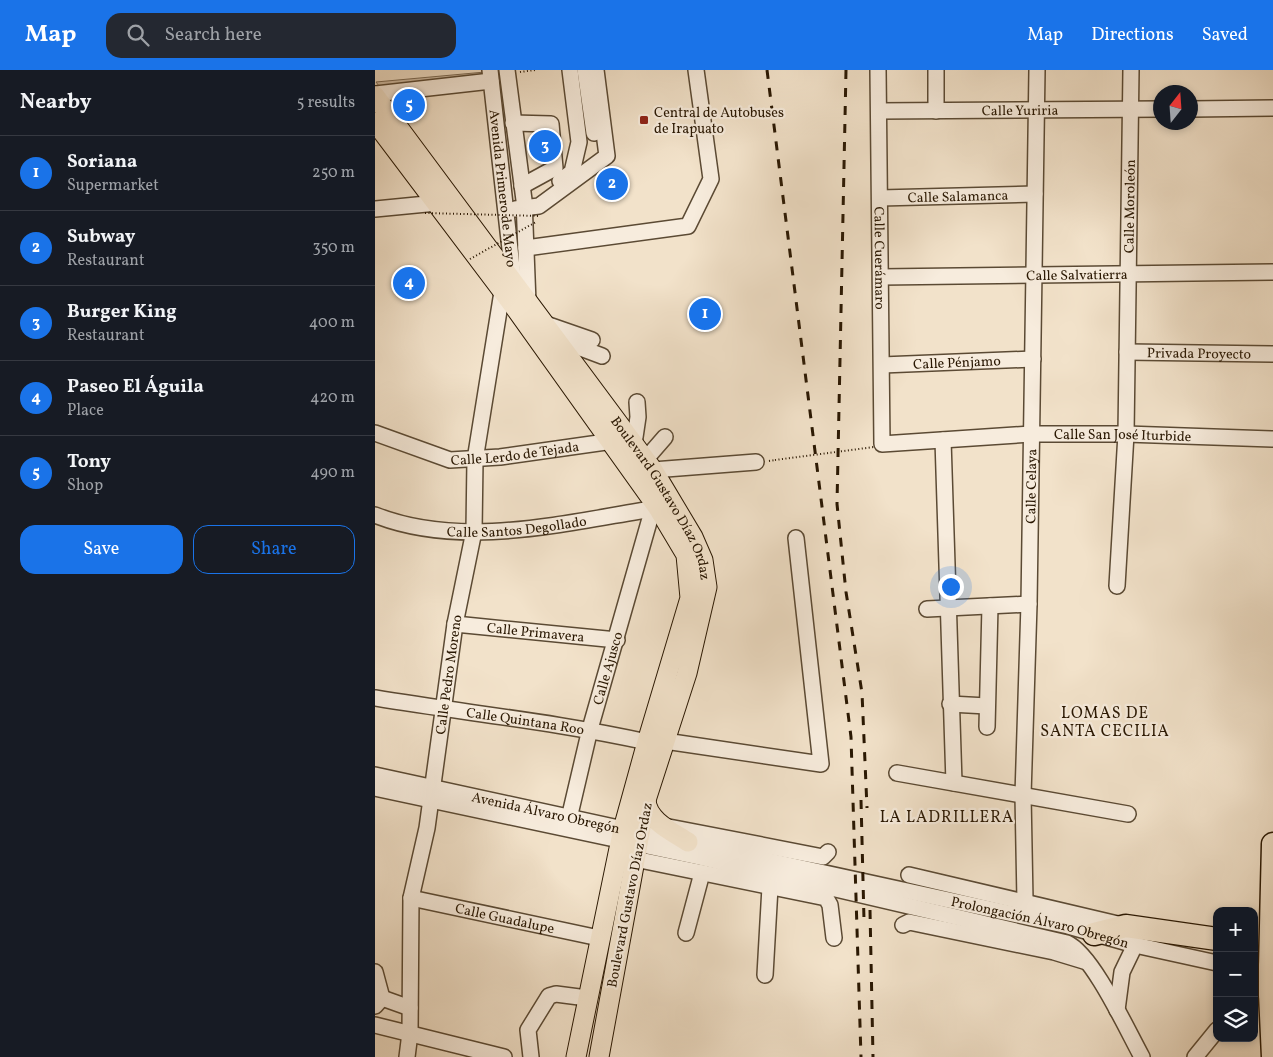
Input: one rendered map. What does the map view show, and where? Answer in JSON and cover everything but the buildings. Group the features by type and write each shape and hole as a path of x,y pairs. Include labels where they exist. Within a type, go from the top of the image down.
{"highway":[{"path":"1273,844 1267,979 1273,1057"},
{"path":"1258,915 1272,896"},
{"path":"1094,934 1213,939"}],"main road":[{"name":"Boulevard Gustavo Díaz Ordaz","path":"375,95 514,296 624,441 649,465 693,537 703,560 707,587 687,673 599,938 577,1057"},
{"name":"Boulevard Gustavo Díaz Ordaz","path":"375,122 431,208 549,331 624,441 656,508 686,555 690,598 647,742 598,1057"},
{"path":"646,800 651,815 663,826 688,842"},
{"path":"577,1057 587,1055 598,1057"}],"street":[{"path":"570,70 579,142 571,172"},
{"path":"523,198 536,200 597,152 585,70"},
{"path":"523,198 539,206 607,156 596,70"},
{"path":"527,248 688,226 711,179 696,70"},
{"name":"Calle Cuerámaro","path":"878,70 882,365 878,446"},
{"path":"936,70 936,111"},
{"name":"Calle Celaya","path":"1025,901 1023,795 1029,604 1037,70"},
{"name":"Calle Moroleón","path":"1117,586 1126,434 1131,70"},
{"name":"Avenida Primero de Mayo","path":"514,71 511,106 523,198 527,248 514,296"},
{"name":"Avenida Primero de Mayo","path":"491,75 514,296"},
{"path":"375,87 491,75"},
{"path":"375,95 491,75"},
{"path":"1198,109 1273,108"},
{"name":"Calle Yuriria","path":"879,111 1153,109"},
{"path":"505,205 523,198 555,168 551,124 513,123"},
{"name":"Calle Salamanca","path":"880,198 1035,194"},
{"path":"375,209 431,208"},
{"name":"Calle Salvatierra","path":"881,277 1273,272"},
{"name":"Calle Pedro Moreno","path":"407,1057 410,1034 411,898 427,828 430,794 445,710 455,624 474,531 475,460 514,296"},
{"path":"549,331 592,340"},
{"path":"549,331 602,356"},
{"name":"Privada Proyecto","path":"1127,352 1273,354"},
{"name":"Calle Pénjamo","path":"882,365 1033,359"},
{"path":"624,441 638,417 637,402"},
{"name":"Calle Lerdo de Tejada","path":"375,433 450,460 475,460 624,441"},
{"name":"Calle San José Iturbide","path":"878,446 1031,434 1126,434 1273,439"},
{"path":"649,465 665,437"},
{"path":"943,440 954,783"},
{"path":"649,465 756,462"},
{"name":"Calle Santos Degollado","path":"375,514 403,526 429,530 474,531 532,527 656,508"},
{"name":"Calle Ajusco","path":"568,823 590,730 656,508"},
{"path":"665,741 821,764 796,538"},
{"path":"927,609 1029,604"},
{"path":"987,727 990,606"},
{"name":"Calle Primavera","path":"455,624 617,640"},
{"name":"Calle Quintana Roo","path":"375,698 445,710 590,730 647,742"},
{"path":"950,704 987,706"},
{"path":"897,773 1128,814"},
{"name":"Avenida Álvaro Obregón","path":"375,775 430,794 568,823 631,841 861,887"},
{"name":"Avenida Álvaro Obregón","path":"375,788 404,795 430,794"},
{"path":"404,795 412,799 422,811 427,828"},
{"path":"663,826 823,857 828,852"},
{"path":"631,841 702,873 826,898 830,905 834,938"},
{"name":"Avenida Álvaro Obregón","path":"631,841 688,842 861,887"},
{"path":"686,933 702,873"},
{"path":"909,875 1025,901 1069,919"},
{"path":"765,975 770,887"},
{"name":"Prolongación Álvaro Obregón","path":"861,887 1069,919 1130,935 1213,962"},
{"name":"Prolongación Álvaro Obregón","path":"861,887 1067,943 1081,952 1087,962"},
{"name":"Calle Guadalupe","path":"411,898 599,938"},
{"name":"Prolongación Álvaro Obregón","path":"1069,919 1094,934"},
{"path":"903,925 909,922 1055,952 1087,962 1117,1010 1142,1057"},
{"path":"1117,1010 1122,972 1130,935"},
{"path":"375,972 379,997 410,1008"},
{"path":"531,1057 528,1030 549,996 556,994 587,998"},
{"path":"375,1025 504,1057"},
{"path":"1195,1057 1213,1035"}],"path":[{"path":"514,71 535,70"},
{"path":"431,208 541,216"},
{"path":"470,259 546,216"},
{"path":"775,460 878,446"}],"shaded area":[{"path":"485,72 486,83 385,94 376,82"}],"railway":[{"path":"767,70 851,737 861,1057"},
{"path":"846,70 837,504 846,592 862,693 867,808"},
{"path":"861,800 864,920"},
{"path":"870,910 873,1057"}],"place":[{"name":"Tony","path":"409,105"},
{"name":"Central de Autobuses de Irapuato","path":"644,120"},
{"name":"Burger King","path":"545,146"},
{"name":"Subway","path":"612,184"},
{"name":"Paseo El Águila","path":"409,283"},
{"name":"Soriana","path":"705,314"}],"district":[{"name":"LOMAS DE SANTA CECILIA","path":"1105,721"},
{"name":"LA LADRILLERA","path":"947,816"}]}
